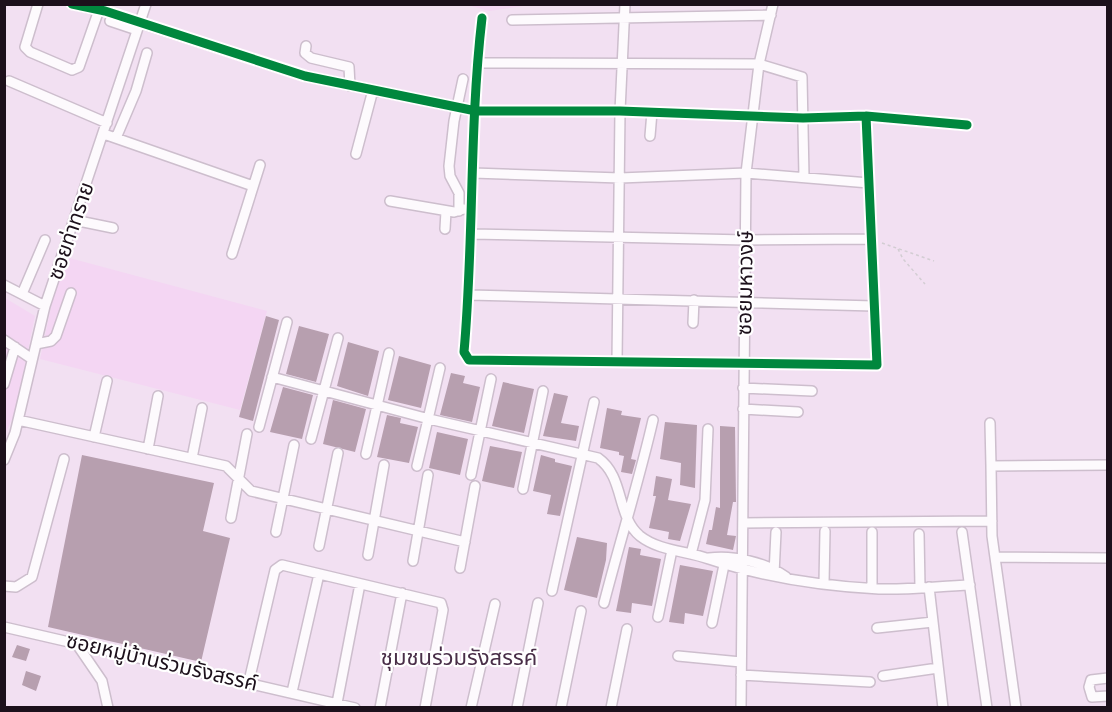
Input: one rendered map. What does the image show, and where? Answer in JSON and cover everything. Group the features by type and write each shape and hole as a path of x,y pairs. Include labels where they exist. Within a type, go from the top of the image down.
{"street":[{"path":"38,4 25,47 30,52 72,70 79,67 104,14"},
{"path":"72,4 295,73 475,111 620,111 803,118 866,116 967,125"},
{"name":"ซอยท่าทราย","path":"4,460 15,433 45,306 146,4"},
{"path":"617,361 620,111 626,4"},
{"name":"ซอยมหาวงษ์","path":"741,708 746,173 759,64 773,4"},
{"path":"512,20 771,15"},
{"path":"482,18 475,111 470,295 464,352 467,359 877,365 866,116"},
{"path":"306,46 305,53 311,58 349,67 350,86"},
{"path":"116,138 136,91 147,53"},
{"path":"478,63 759,64 802,77 804,177"},
{"path":"459,211 458,189 450,176 457,108 463,79"},
{"path":"9,81 107,123"},
{"path":"356,154 373,90"},
{"path":"650,136 652,112"},
{"path":"104,134 252,186"},
{"path":"232,254 260,165"},
{"path":"473,172 620,178 746,173 869,183"},
{"path":"390,201 459,211 472,206"},
{"path":"445,229 446,210"},
{"path":"74,220 113,228"},
{"path":"472,234 746,240 871,239"},
{"path":"22,294 45,240"},
{"path":"4,285 45,306"},
{"path":"36,344 51,341 56,336 71,293"},
{"path":"470,295 874,306"},
{"path":"693,323 694,300"},
{"path":"259,428 287,322"},
{"path":"311,439 338,338"},
{"path":"4,340 32,359"},
{"path":"4,384 15,347"},
{"path":"366,454 389,353"},
{"path":"417,466 440,368"},
{"path":"272,377 377,403 429,419 598,458 612,472 627,516 639,536 672,550 709,558 729,557 743,565"},
{"path":"471,475 491,379"},
{"path":"94,437 107,381"},
{"path":"744,388 812,391"},
{"path":"523,489 543,391"},
{"path":"148,449 158,396"},
{"path":"552,591 594,402"},
{"path":"192,458 202,408"},
{"path":"743,409 798,412"},
{"path":"18,420 226,466 250,491 465,542"},
{"path":"604,603 627,516 640,480 653,420"},
{"path":"990,423 995,557 1016,708"},
{"path":"4,426 15,433"},
{"path":"691,555 705,500 708,429"},
{"path":"231,518 247,434"},
{"path":"276,532 294,445"},
{"path":"319,546 338,453"},
{"path":"4,586 16,586 32,577 64,459"},
{"path":"368,555 384,465"},
{"path":"991,466 1107,465"},
{"path":"413,561 428,475"},
{"path":"460,568 475,486"},
{"path":"743,523 992,521"},
{"path":"824,583 825,531"},
{"path":"775,573 776,532"},
{"path":"872,532 872,588"},
{"path":"962,532 987,708"},
{"path":"919,534 925,587 933,621 943,708"},
{"path":"658,617 672,550"},
{"path":"995,557 1107,558"},
{"path":"709,558 724,565 743,565 786,577 872,588 970,585"},
{"path":"249,681 277,567 282,565 437,601 443,606 425,708"},
{"path":"712,623 724,565"},
{"path":"292,692 319,574"},
{"path":"337,703 360,584"},
{"path":"380,708 402,593"},
{"path":"517,708 538,603"},
{"path":"471,708 495,604"},
{"path":"561,708 581,611"},
{"path":"877,628 933,621"},
{"name":"ซอยหมู่บ้านร่วมรังสรรค์","path":"4,627 249,681 355,708"},
{"path":"611,708 627,629"},
{"path":"76,643 102,681 108,708"},
{"path":"678,656 741,662"},
{"path":"883,676 938,668"},
{"path":"741,675 870,682"},
{"path":"1107,678 1091,680 1089,687 1092,697 1107,696"}],"path":[{"path":"871,239 934,261"},
{"path":"898,248 903,259 925,284"}],"shaded area":[{"path":"467,5 530,5 489,11"},
{"path":"62,256 267,311 240,410 40,359"},
{"path":"5,298 35,316 15,413 5,434"}],"building":[{"path":"266,316 279,320 253,421 239,417"},
{"path":"299,326 329,334 316,382 286,374"},
{"path":"348,342 379,351 368,396 337,386"},
{"path":"399,356 431,365 421,408 388,400"},
{"path":"451,373 465,376 463,383 480,387 472,422 440,415"},
{"path":"503,382 534,389 524,433 492,426"},
{"path":"283,387 313,395 302,439 270,432"},
{"path":"554,393 568,396 561,423 579,426 576,441 543,436"},
{"path":"333,400 366,409 355,452 323,444"},
{"path":"607,408 622,411 621,415 641,418 631,459 636,460 632,474 621,472 624,456 619,455 619,452 600,448"},
{"path":"387,415 401,418 400,423 418,427 409,463 377,457"},
{"path":"665,422 697,425 695,488 680,485 681,463 660,459"},
{"path":"720,426 735,427 736,502 733,502 727,535 736,536 733,550 706,544 709,530 712,530 716,507 720,508"},
{"path":"437,432 468,439 460,475 429,468"},
{"path":"490,446 522,452 514,488 482,481"},
{"path":"82,455 214,483 203,531 230,538 201,662 48,627"},
{"path":"541,455 555,459 555,462 572,466 560,516 547,514 551,495 533,491"},
{"path":"656,476 672,479 668,500 691,504 680,541 668,539 669,532 649,528 656,496 653,496"},
{"path":"577,537 607,543 606,560 597,598 564,590"},
{"path":"629,547 641,549 640,555 661,559 652,606 632,603 631,613 616,611"},
{"path":"680,565 713,571 703,616 685,613 684,624 669,622"},
{"path":"17,645 30,649 26,661 12,657"},
{"path":"26,671 41,676 36,691 22,685"}],"cycle path":[{"path":"72,4 105,11 305,76 476,111 620,111 803,118 866,116 967,125"},
{"path":"482,18 475,101 464,352 469,360 877,365 866,116"}],"district":[{"name":"ชุมชนร่วมรังสรรค์","path":"459,658"}]}
